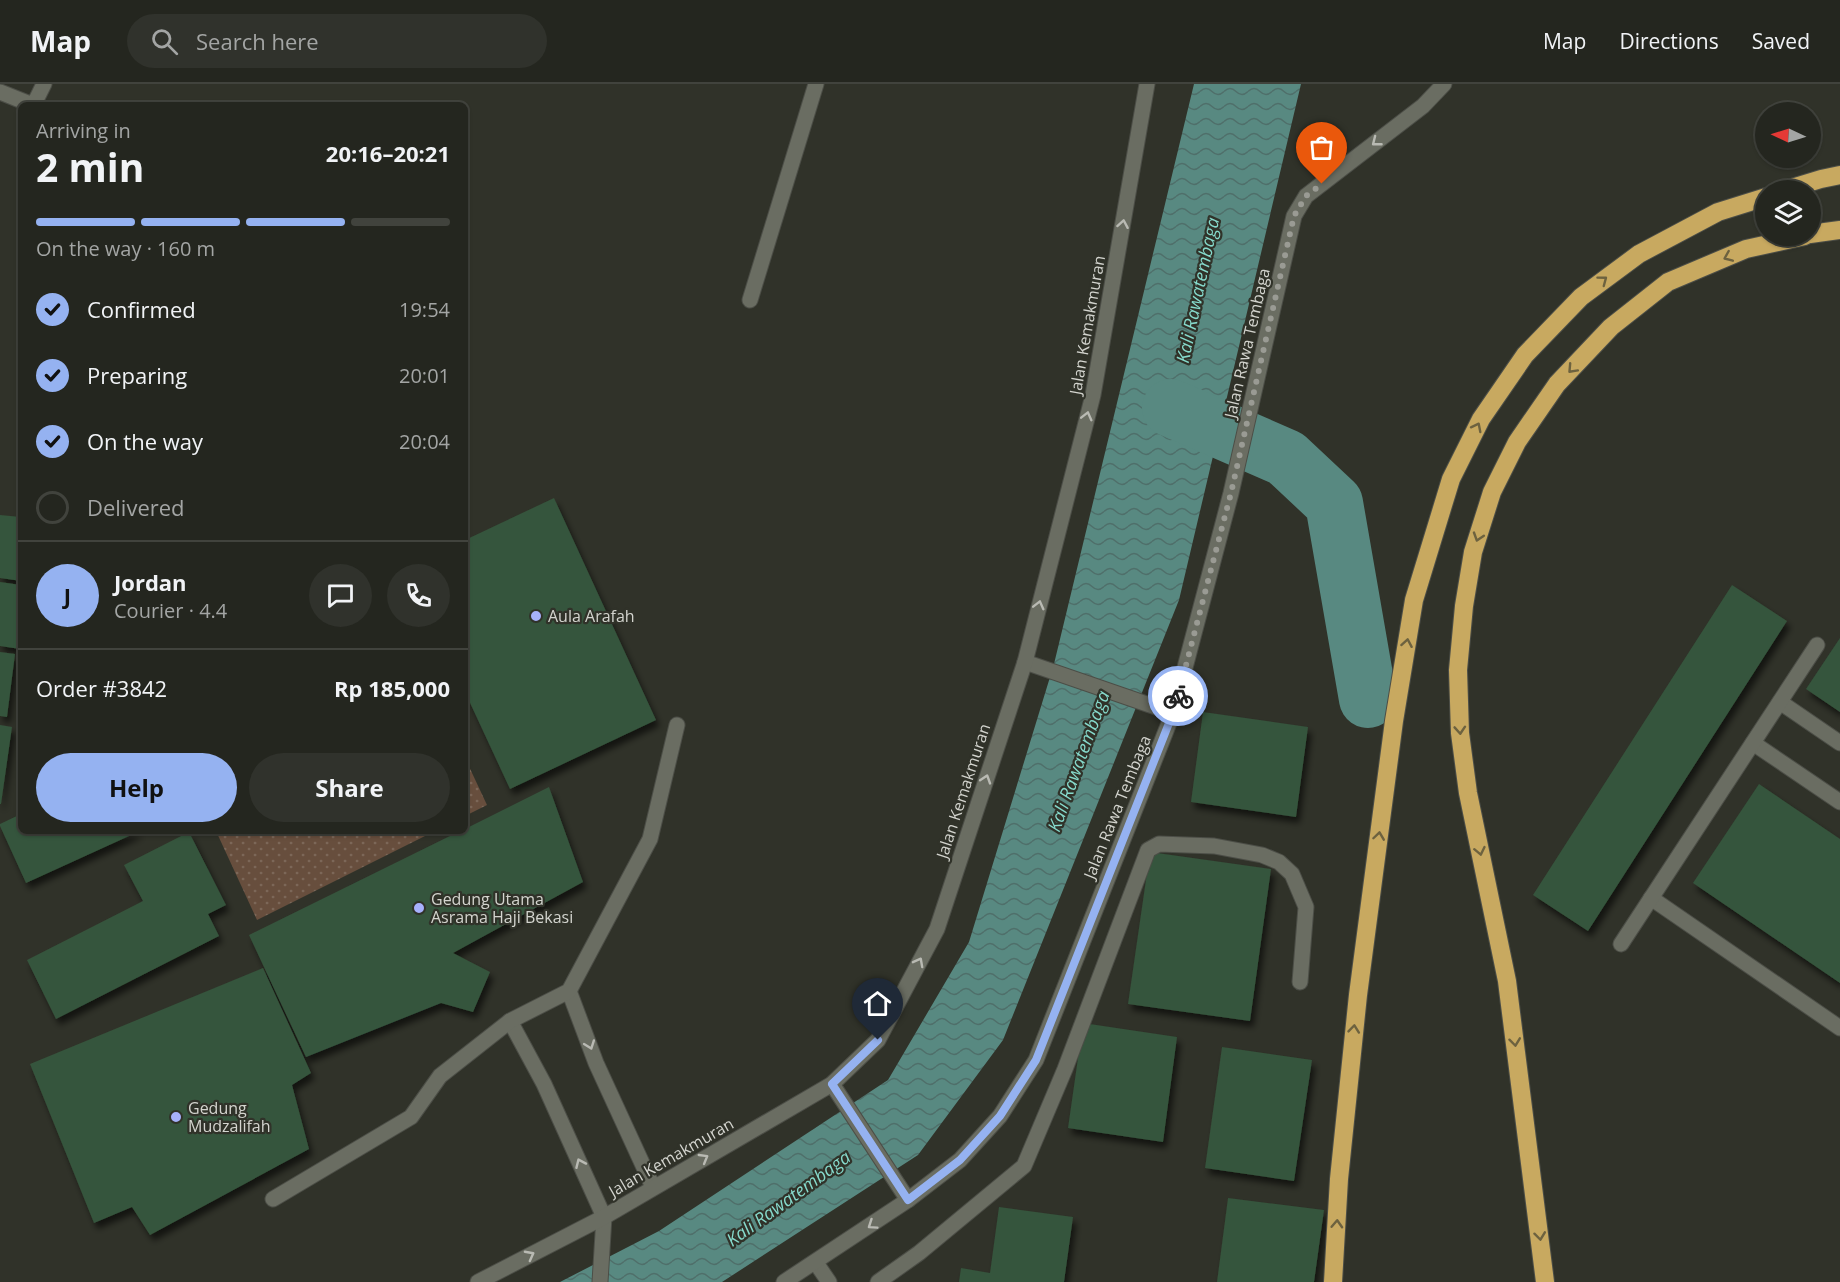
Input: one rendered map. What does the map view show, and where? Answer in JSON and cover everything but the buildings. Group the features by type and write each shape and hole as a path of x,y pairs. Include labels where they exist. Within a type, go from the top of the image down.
{"highway":[{"path":"1818,180 1840,175"},
{"path":"1333,1282 1339,1179 1358,995 1394,721 1414,600 1451,479 1481,419 1525,355 1581,297 1639,254 1718,212 1755,200"},
{"path":"1821,233 1840,230"},
{"path":"1545,1282 1507,981 1468,793 1460,733 1458,670 1464,606 1473,552 1492,492 1517,442 1557,384 1611,327 1668,282 1746,249 1760,246"}],"street":[{"path":"35,102 44,84"},
{"path":"750,300 816,84"},
{"name":"Jalan Kemakmuran","path":"478,1282 604,1217 832,1084 878,1040 937,929 1031,664 1093,395 1148,84"},
{"name":"Jalan Rawa Tembaga","path":"784,1282 816,1263 908,1200 960,1160 1000,1116 1036,1060 1167,711 1231,493 1294,216 1306,196 1423,106 1444,84"},
{"path":"0,92 25,102"},
{"path":"1621,944 1817,645"},
{"path":"1031,664 1167,711"},
{"path":"1780,702 1840,743"},
{"path":"273,1199 411,1117 441,1076 510,1021 569,991 650,839 677,725"},
{"path":"1753,743 1840,802"},
{"path":"878,1282 919,1253 1024,1166 1065,1069 1148,850 1159,844 1214,846 1262,855 1279,862 1292,874 1306,907 1299,982"},
{"path":"1651,898 1840,1028"},
{"path":"569,991 596,1062 653,1187"},
{"path":"510,1021 544,1084 604,1217 600,1282"},
{"path":"832,1084 908,1200"},
{"path":"816,1263 829,1282"}],"shaded area":[{"path":"468,764 487,805 468,814"},
{"path":"217,834 429,834 257,920"}],"water":[{"name":"Kali Rawatembaga","path":"1194,84 1301,84 1179,600 1003,1040 918,1155 722,1282 560,1282 659,1231 888,1080 969,942 1054,664"}],"waterway":[{"path":"1171,408 1286,458 1334,503 1368,699"}],"way so far":[{"path":"1178,696 1231,493 1294,216 1306,196 1322,184"}],"place":[{"name":"Aula Arafah","path":"536,616"},
{"name":"Gedung Utama Asrama Haji Bekasi","path":"419,908"},
{"name":"Gedung Mudzalifah","path":"176,1117"}],"route":[{"path":"878,1040 832,1084 908,1200 960,1160 1000,1116 1036,1060 1178,696"}]}
